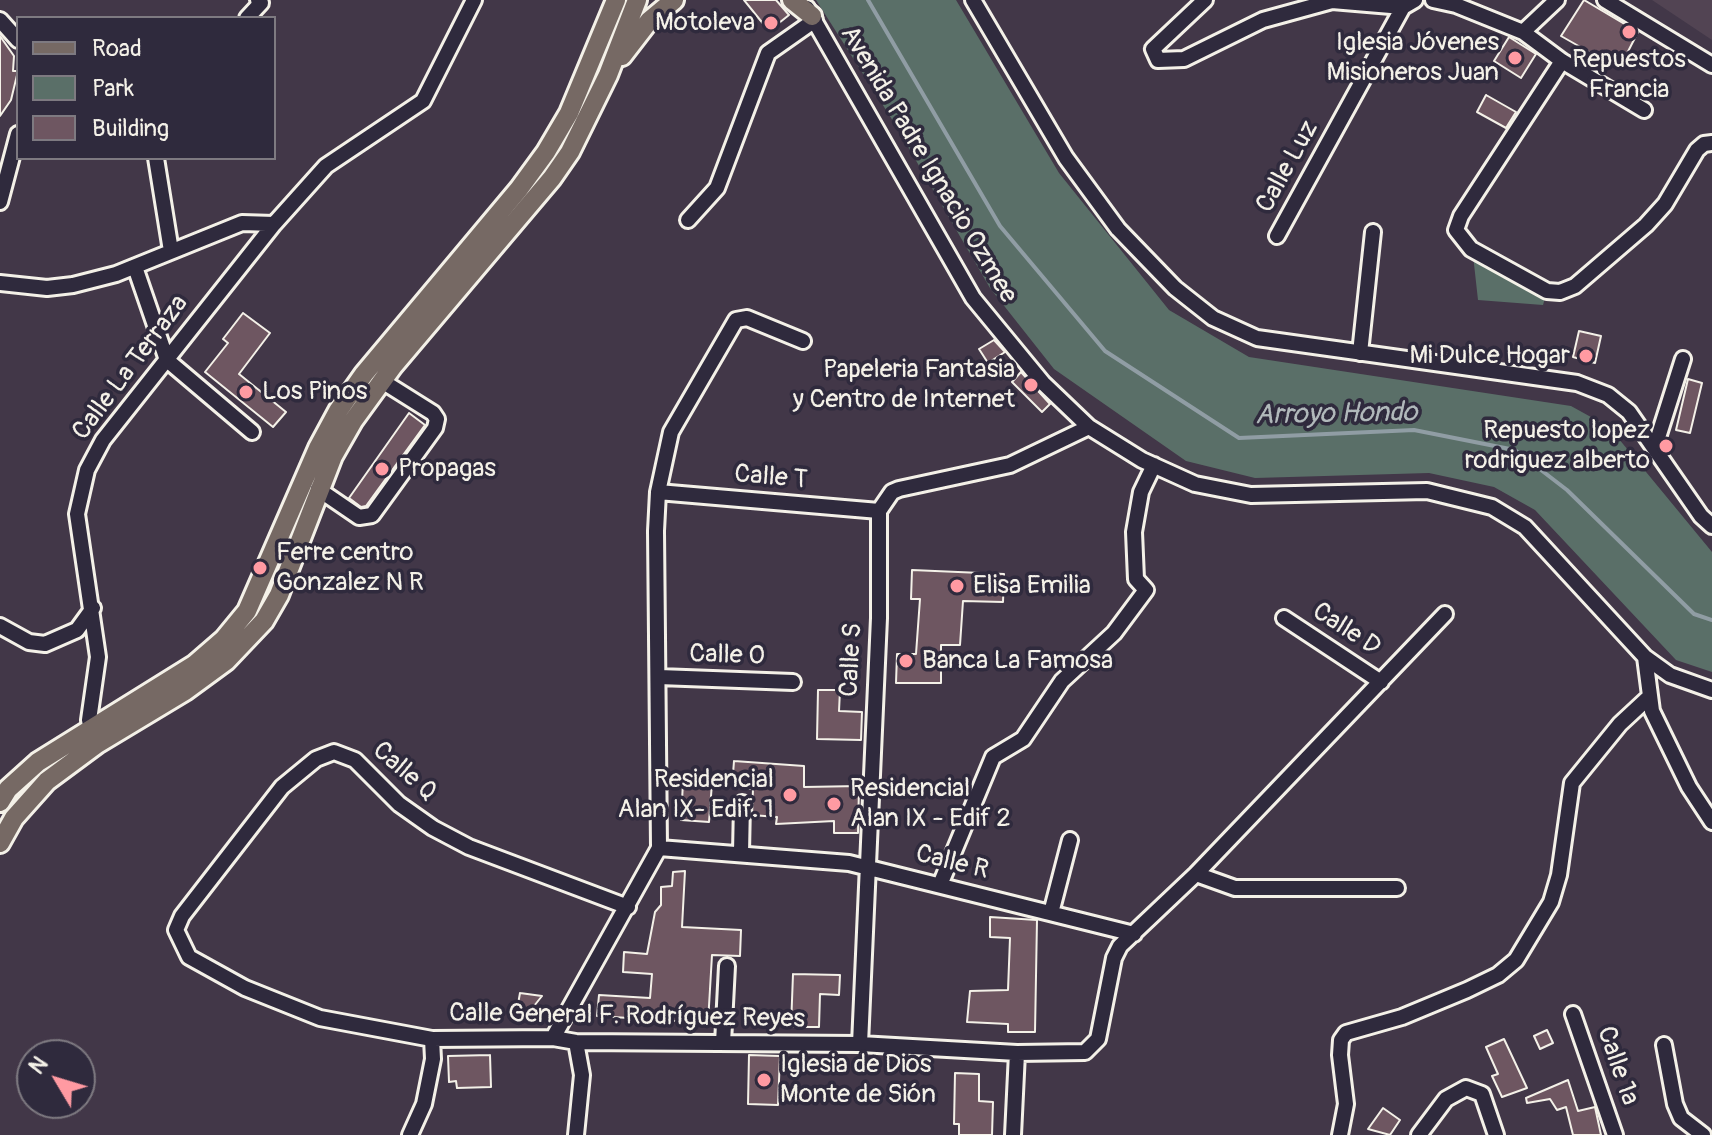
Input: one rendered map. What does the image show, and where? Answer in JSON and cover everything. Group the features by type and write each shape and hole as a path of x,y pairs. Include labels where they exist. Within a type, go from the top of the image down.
{"main road":[{"path":"0,843 32,796 92,736 194,665 224,639 247,611 318,448 338,411 364,374 519,189 546,152 569,113 616,0"},
{"path":"0,802 8,789 38,762 185,691 245,643 279,595 318,489 353,421 382,381 552,178 590,117 637,0"},
{"path":"608,75 649,21 674,0"},
{"path":"792,0 814,18"}],"street":[{"name":"Calle La Terraza","path":"92,736 98,669 93,608 77,514 87,470 103,440 274,224 326,166 423,101 474,0"},
{"name":"Avenida Padre Ignacio Ozmee","path":"801,0 973,298 1043,383 1089,427 1154,465 1195,484 1251,495 1427,491 1492,507 1525,527 1645,657 1670,675 1712,690"},
{"path":"973,0 1066,158 1118,229 1175,288 1213,318 1257,338 1577,383 1608,395 1629,412 1701,516 1712,526"},
{"path":"1205,0 1153,49 1158,60 1184,59 1263,20 1332,1 1409,3"},
{"path":"1433,0 1453,2 1523,32 1562,61 1644,110"},
{"path":"1523,32 1557,0"},
{"path":"1605,0 1712,65"},
{"name":"Calle Luz","path":"1277,236 1409,3"},
{"path":"688,220 717,188 768,53 814,18"},
{"path":"0,20 16,38"},
{"path":"1562,61 1467,206 1456,230 1471,249 1547,291 1560,292 1575,286 1646,225 1665,204 1697,150 1704,144 1712,143"},
{"path":"0,202 16,142"},
{"path":"156,160 171,251"},
{"path":"0,283 47,288 73,285 135,267 242,223 274,224"},
{"path":"1360,353 1373,232"},
{"path":"135,267 167,360 252,432"},
{"path":"553,1038 659,848 658,492 671,432 736,320 747,318 803,341"},
{"path":"1655,447 1683,359"},
{"path":"318,489 359,517 372,515 435,428 437,419 433,413 382,381"},
{"path":"879,511 892,492 899,489 1010,465 1089,427"},
{"path":"940,885 993,757 1023,739 1062,681 1114,633 1146,590 1136,579 1134,532 1141,492 1154,465"},
{"name":"Calle T","path":"658,492 879,511"},
{"name":"Calle S","path":"860,1044 879,618 879,511"},
{"path":"0,626 29,642 45,644 77,630 93,608"},
{"path":"1134,934 1196,874 1445,614"},
{"name":"Calle D","path":"1284,618 1381,682"},
{"path":"1645,657 1648,698 1689,787 1712,822"},
{"name":"Calle O","path":"659,677 793,682"},
{"path":"1340,1135 1346,1104 1341,1040 1346,1033 1402,1017 1467,990 1498,975 1516,960 1551,902 1559,875 1569,795 1576,775 1648,698"},
{"name":"Calle Q","path":"176,937 182,916 282,787 316,759 334,752 355,760 399,804 433,828 469,847 628,907"},
{"path":"741,853 742,803"},
{"path":"1051,913 1070,840"},
{"name":"Calle R","path":"659,848 741,853 866,867 1134,934"},
{"path":"1196,874 1235,888 1397,888"},
{"name":"Calle General F. Rodríguez Reyes","path":"176,937 189,957 214,974 320,1018 432,1039 553,1038 576,1042 860,1044 1017,1053 1085,1052 1098,1039 1114,958 1134,934"},
{"path":"723,1043 727,966"},
{"name":"Calle 1a","path":"1573,1014 1615,1135"},
{"path":"410,1135 424,1104 433,1059 432,1039"},
{"path":"576,1042 582,1075 576,1135"},
{"path":"1664,1045 1675,1104 1681,1118 1703,1135"},
{"path":"1013,1135 1017,1053"},
{"path":"1419,1135 1446,1099 1456,1091 1473,1088 1482,1094 1496,1135"}],"shaded area":[{"path":"1652,0 1712,0 1712,40"}],"green space":[{"path":"816,0 956,0 1059,173 1169,310 1249,357 1571,406 1609,427 1712,552 1712,672 1676,660 1535,510 1494,487 1429,473 1255,478 1186,461 1054,369 990,288 893,121"},
{"path":"1473,255 1545,298 1543,305 1478,300"}],"building":[{"name":"Motoleva","path":"744,0 776,0 789,15 769,31"},
{"path":"1584,0 1638,32 1619,69 1561,36"},
{"path":"0,36 14,56 16,79 11,100 0,116"},
{"name":"Iglesia Jóvenes Misioneros Juan","path":"1509,37 1536,54 1521,78 1494,61"},
{"path":"1486,95 1516,112 1506,128 1477,112"},
{"path":"243,313 270,333 239,374 286,412 273,427 205,372 228,343 223,339"},
{"path":"1579,331 1601,336 1595,363 1573,357"},
{"path":"994,340 1005,352 988,363 979,349"},
{"path":"1021,372 1050,404 1042,412 1012,382"},
{"path":"1688,379 1702,383 1690,433 1676,430"},
{"path":"409,413 425,425 366,506 361,507 349,498"},
{"path":"912,570 1004,574 1003,602 963,601 960,645 941,645 941,683 896,683 897,654 916,654 920,599 911,599"},
{"path":"818,690 840,690 839,711 862,712 861,740 817,739"},
{"path":"734,761 804,766 804,787 859,786 858,833 834,833 834,821 776,824 777,817 752,815 753,789 732,787"},
{"path":"683,782 712,783 709,822 681,820"},
{"path":"685,871 682,927 741,930 740,956 712,955 708,1023 597,1016 599,995 650,998 652,974 623,972 624,952 647,954 655,912 661,905 661,887 672,886 673,872"},
{"path":"990,917 1037,920 1035,1032 1008,1032 1008,1024 967,1022 970,991 1008,990 1010,938 990,937"},
{"path":"793,974 840,975 839,995 820,994 819,1027 791,1027"},
{"path":"520,993 542,996 526,1016 516,1015"},
{"path":"1547,1030 1553,1043 1540,1049 1534,1036"},
{"path":"1504,1039 1527,1088 1502,1097 1492,1076 1498,1074 1486,1047"},
{"path":"490,1055 491,1087 457,1088 456,1081 449,1082 448,1056"},
{"name":"Iglesia de Dios Monte de Sión","path":"749,1055 780,1056 778,1105 748,1104"},
{"path":"955,1073 979,1074 979,1101 993,1102 992,1135 959,1135 959,1124 954,1124"},
{"path":"1568,1080 1578,1111 1595,1107 1601,1135 1573,1135 1566,1107 1557,1110 1550,1099 1527,1103 1526,1098"},
{"path":"1383,1108 1400,1120 1390,1135 1368,1129"}],"waterway":[{"name":"Arroyo Hondo","path":"868,0 1000,226 1105,351 1239,438 1414,430 1515,450 1567,490 1694,614 1712,620"}],"place":[{"name":"Motoleva","path":"771,23"},
{"name":"Repuestos Francia","path":"1629,32"},
{"name":"Iglesia Jóvenes Misioneros Juan","path":"1515,58"},
{"name":"Mi Dulce Hogar","path":"1586,356"},
{"name":"Papeleria Fantasia y Centro de Internet","path":"1031,385"},
{"name":"Los Pinos","path":"246,392"},
{"name":"Repuesto lopez rodriguez alberto","path":"1666,446"},
{"name":"Propagas","path":"382,469"},
{"name":"Ferre centro Gonzalez N R","path":"260,568"},
{"name":"Elisa Emilia","path":"957,586"},
{"name":"Banca La Famosa","path":"906,661"},
{"name":"Residencial Alan IX- Edif. 1","path":"790,795"},
{"name":"Residencial Alan IX - Edif 2","path":"834,804"},
{"name":"Iglesia de Dios Monte de Sión","path":"764,1080"}]}
